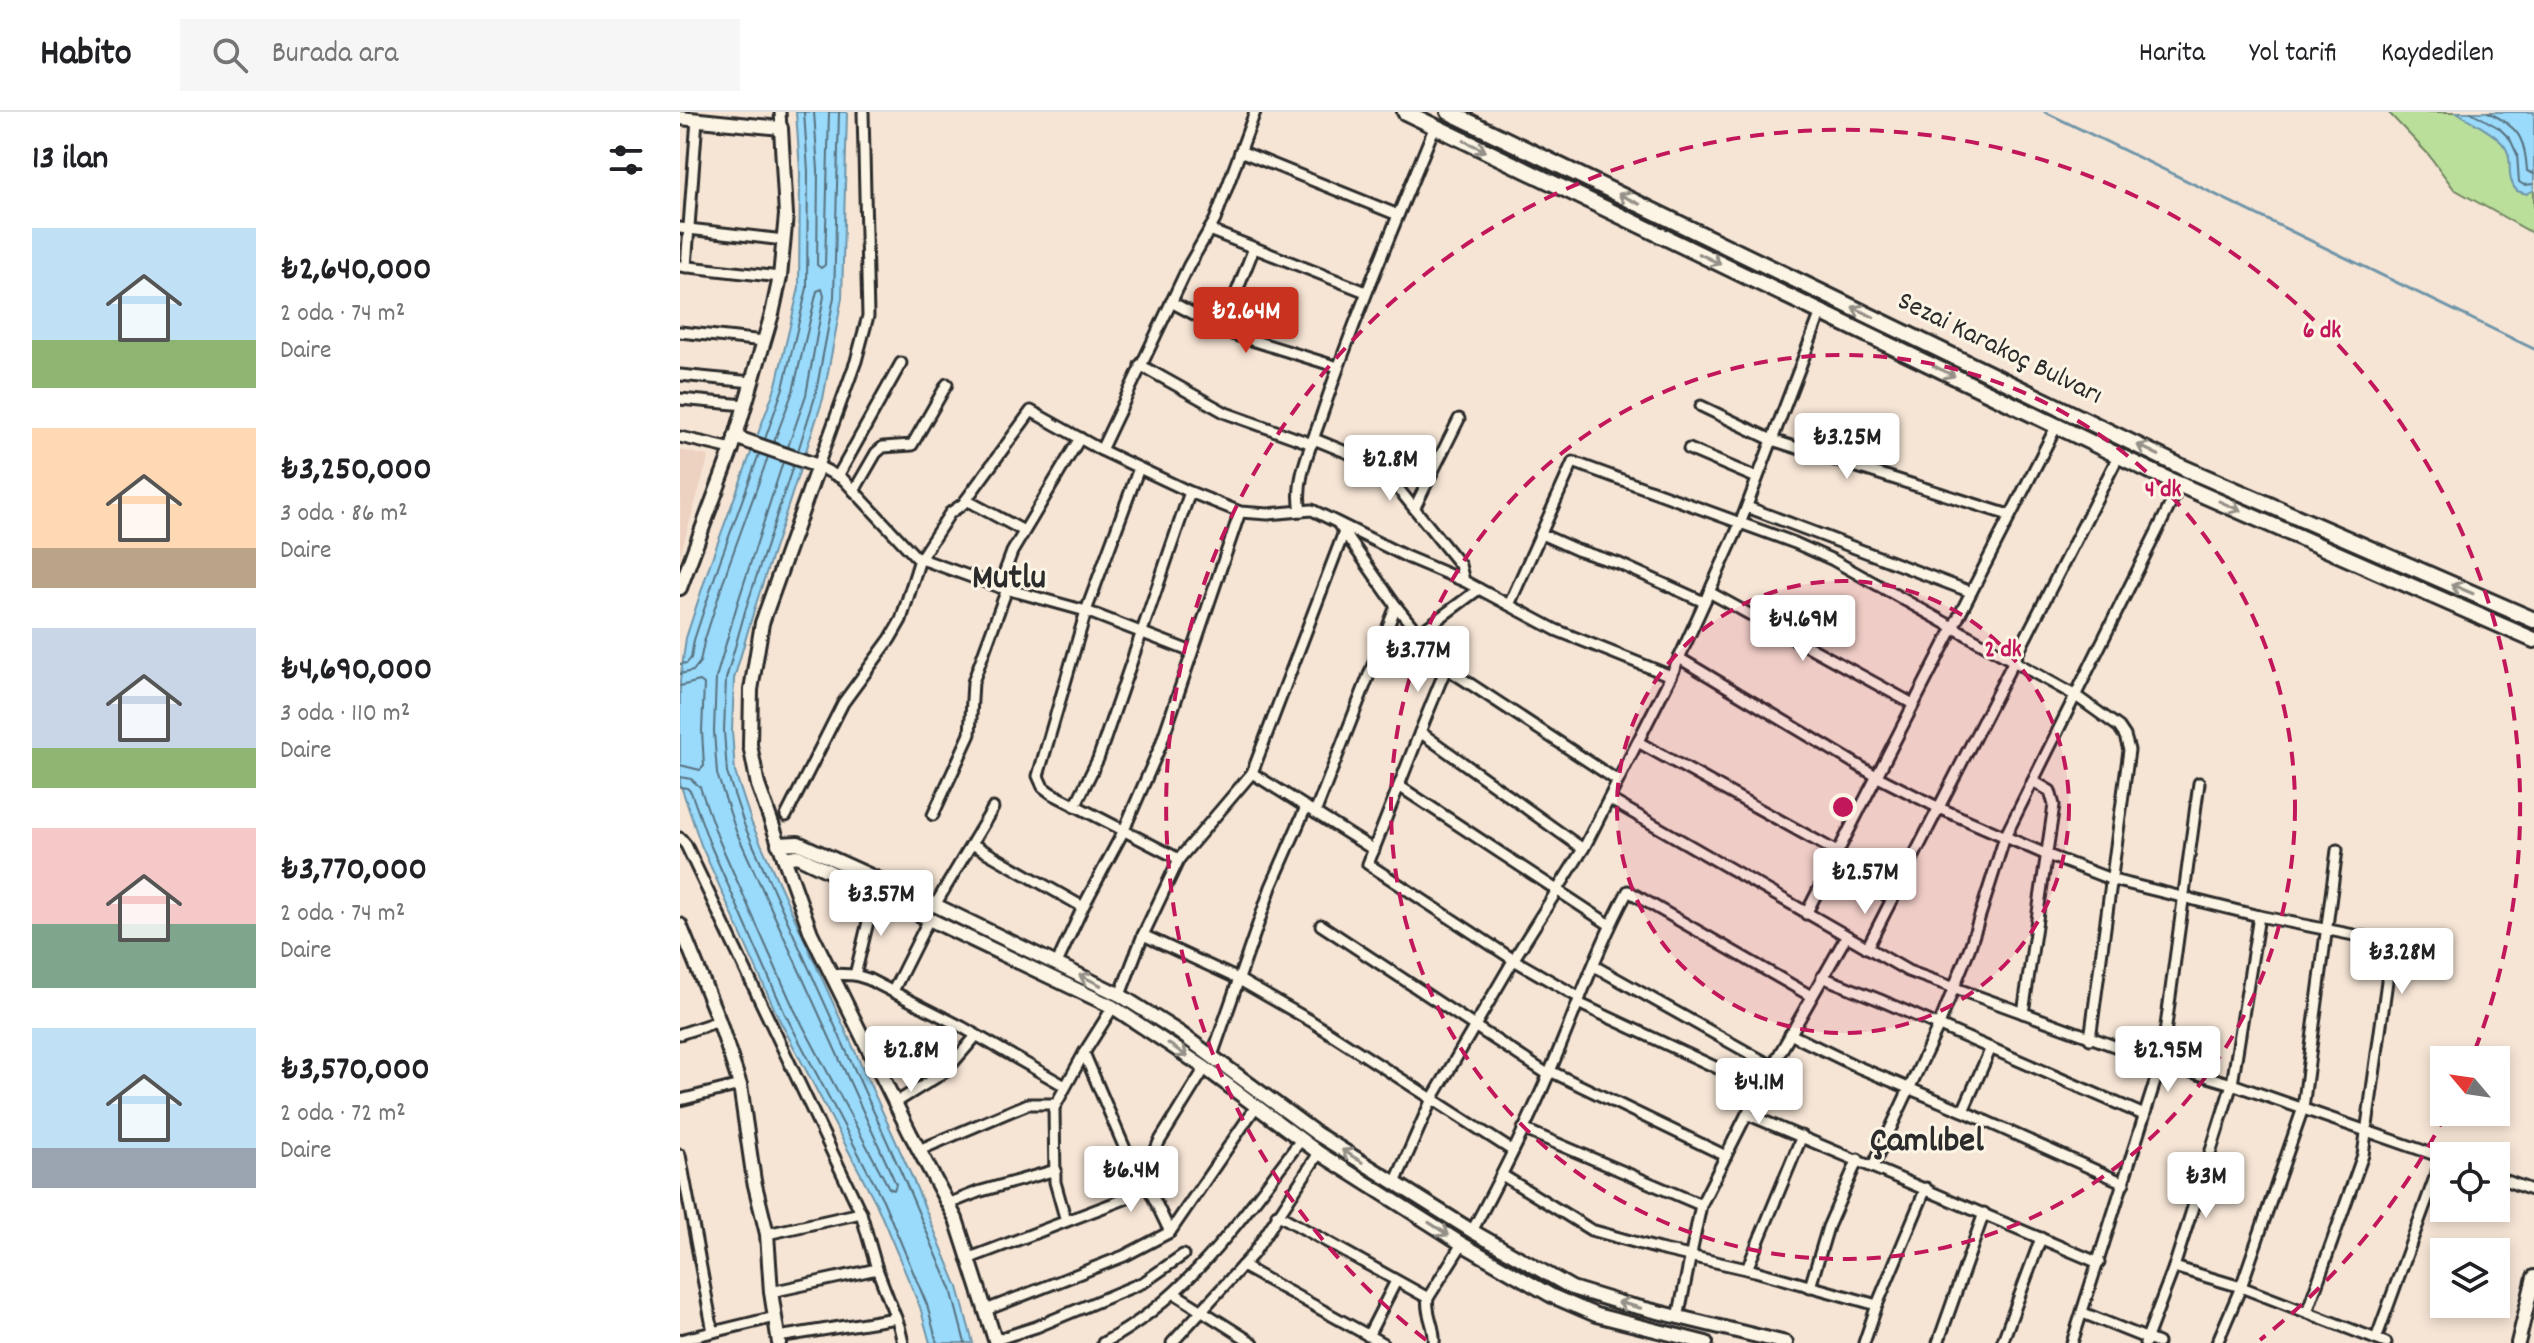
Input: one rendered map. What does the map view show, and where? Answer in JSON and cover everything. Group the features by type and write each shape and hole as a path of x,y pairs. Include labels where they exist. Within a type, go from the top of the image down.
{"main road":[{"path":"1405,112 2180,485 2534,640"},
{"name":"Sezai Karakoç Bulvarı","path":"1449,112 2182,467 2534,620"},
{"path":"680,118 781,128 786,215 780,277 737,442 680,588"},
{"path":"737,442 813,464 762,623 751,690 750,745 758,785 811,933 956,1219 995,1342"},
{"path":"778,844 798,843 935,905 1120,995 1212,1056 1317,1134 1472,1231 1572,1288 1678,1318 1786,1343"},
{"path":"784,858 797,856 1113,1007 1205,1068 1319,1153 1462,1244 1552,1296 1596,1315 1674,1340 1706,1343"},
{"path":"680,925 719,1021 740,1085 754,1181 767,1234 778,1340"},
{"path":"2518,1343 2534,1277"}],"street":[{"path":"780,112 781,128"},
{"path":"863,112 868,316 856,361 813,464 838,476 920,559 1003,588 1086,611 1192,652"},
{"path":"1101,450 1140,365 1209,230 1255,112"},
{"path":"697,119 684,229 683,267 780,277"},
{"path":"1301,511 1298,495 1338,367 1435,126"},
{"path":"1240,151 1398,215"},
{"path":"684,229 784,240"},
{"path":"1209,230 1366,292"},
{"path":"1222,329 1254,248"},
{"path":"1171,302 1222,329 1338,367"},
{"path":"1395,1183 1431,1101 1583,849 1671,676 1740,524 1821,312"},
{"path":"680,332 764,341"},
{"path":"838,476 901,363"},
{"path":"1140,365 1226,413 1380,466 1460,565 1464,581"},
{"path":"680,375 752,382"},
{"path":"854,491 876,453 883,447 912,445 947,384"},
{"path":"680,399 745,405"},
{"path":"1701,406 1772,440 2009,515"},
{"path":"786,816 843,703 901,620 920,559 950,513 966,500 1031,411 1101,450 1240,512 1268,514 1312,510 1464,581 1556,630 1671,676"},
{"path":"1415,507 1459,419"},
{"path":"1806,914 2057,425"},
{"path":"680,437 737,442"},
{"path":"933,815 970,734 973,682 1012,552 1080,438"},
{"path":"1689,449 1757,478"},
{"path":"1867,948 2119,455"},
{"path":"1509,605 1573,462 1795,543 1833,560 2076,696 2115,723 2128,745 2113,880 2090,1039"},
{"path":"1139,468 1086,611 1038,776 1043,787 1075,806 1179,859"},
{"path":"1873,1166 1939,1025 1970,947 2005,837 2180,485"},
{"path":"1075,806 1098,759 1190,492"},
{"path":"966,500 1024,531"},
{"path":"1747,507 1971,592"},
{"path":"1057,963 1123,832 1160,747 1240,512"},
{"path":"1337,523 1396,606 1446,668 1618,781"},
{"path":"1120,995 1143,935 1179,859 1252,773 1344,532"},
{"path":"1541,534 1706,597 1913,704"},
{"path":"1418,634 1479,589"},
{"path":"1315,813 1396,606"},
{"path":"1679,658 1876,776 1939,808 2045,854 2113,880 2386,944 2391,952 2368,1132 2348,1202 2307,1312"},
{"path":"1446,668 1368,864 1579,1000 1760,1088"},
{"path":"1420,732 1583,849"},
{"path":"1638,742 1837,852"},
{"path":"1252,773 1374,850"},
{"path":"2023,1013 2053,800 2050,791 2033,781"},
{"path":"2072,1343 2161,1063 2199,783"},
{"path":"1399,786 1610,925"},
{"path":"1609,799 1908,971 2090,1039 2232,1084 2430,1153"},
{"path":"1212,1056 1271,887 1306,807"},
{"path":"935,905 993,808"},
{"path":"680,838 861,1213 903,1343"},
{"path":"972,844 1083,907"},
{"path":"2217,1343 2241,1287 2303,1108 2337,850"},
{"path":"1831,863 1893,899"},
{"path":"1472,1231 1502,1175 1549,1073 1610,925 1628,891 1811,996"},
{"path":"855,975 875,893"},
{"path":"2146,1341 2174,1267 2232,1084 2259,916"},
{"path":"893,991 929,919"},
{"path":"1321,925 1549,1073 1726,1156"},
{"path":"1143,935 1240,980 1311,1021 1513,1151"},
{"path":"1678,1318 1701,1205 1760,1088 1846,937"},
{"path":"1594,966 1772,1066"},
{"path":"832,974 855,975 893,991 1065,1086"},
{"path":"1822,977 2144,1115"},
{"path":"1066,1221 1055,1182 1054,1108 1113,1007"},
{"path":"680,1034 719,1021"},
{"path":"1790,1034 2124,1183"},
{"path":"895,1103 945,1072 976,1036"},
{"path":"1963,1111 1991,1048"},
{"path":"1084,1053 1142,1181 1170,1232"},
{"path":"970,1258 1130,1197 1142,1181 1159,1142 1205,1068"},
{"path":"680,1100 740,1085"},
{"path":"919,1150 1028,1104 1056,1104"},
{"path":"986,1310 1124,1256 1170,1232 1257,1105"},
{"path":"1747,1114 2099,1263"},
{"path":"1523,1129 1701,1205"},
{"path":"1747,1269 1802,1136"},
{"path":"1103,1343 1144,1320 1193,1277 1301,1140"},
{"path":"1172,1343 1253,1254 1319,1153"},
{"path":"680,1155 713,1332"},
{"path":"1810,1287 1828,1227 1858,1159"},
{"path":"948,1204 978,1192 1056,1170"},
{"path":"1502,1175 1591,1230 1877,1305"},
{"path":"2510,1182 2534,1191"},
{"path":"1864,1343 1926,1188"},
{"path":"2376,1339 2430,1193"},
{"path":"767,1234 861,1213"},
{"path":"1938,1343 1984,1213"},
{"path":"1277,1214 1428,1298"},
{"path":"2002,1343 2041,1238"},
{"path":"1437,1342 1426,1308 1428,1298 1462,1244"},
{"path":"995,1342 1144,1282 1183,1255"},
{"path":"1242,1266 1382,1343"},
{"path":"2174,1267 2241,1287 2386,1343"},
{"path":"771,1292 877,1269"},
{"path":"1368,1336 1396,1281"},
{"path":"1174,1293 1253,1343"},
{"path":"2083,1313 2146,1341 2158,1343"},
{"path":"680,1340 775,1317"},
{"path":"778,1340 896,1318"}],"shaded area":[{"path":"680,450 709,456 680,556"}],"green space":[{"path":"2388,112 2534,112 2534,234 2454,189 2428,154"}],"water":[{"path":"796,112 847,112 842,298 823,399 734,679 732,731 735,772 752,824 912,1177 958,1287 973,1343 930,1343 920,1307 876,1203 778,1017 701,845 680,783 680,681 686,638 776,385 799,288 800,171"},
{"path":"2457,112 2534,112 2534,190 2527,194 2517,191 2512,182 2505,147 2493,135"}],"waterway":[{"path":"2045,112 2534,349"}],"district":[{"name":"Mutlu","path":"1009,580"},
{"name":"Çamlıbel","path":"1927,1143"}]}
